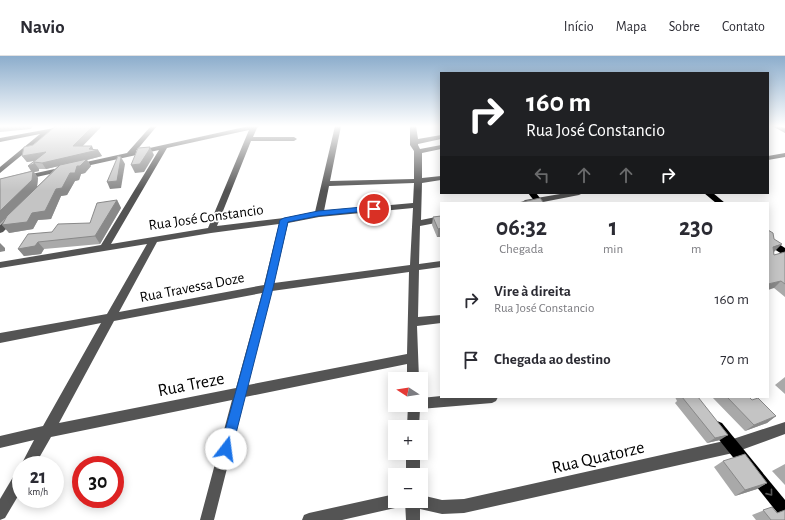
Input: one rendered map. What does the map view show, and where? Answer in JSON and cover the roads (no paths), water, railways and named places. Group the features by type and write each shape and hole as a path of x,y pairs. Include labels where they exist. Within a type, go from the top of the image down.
{"main road":[{"path":"533,194 539,202"},
{"path":"709,194 720,202"},
{"path":"769,241 785,253"},
{"path":"708,415 785,511"}],"street":[{"path":"0,171 28,148"},
{"path":"130,154 135,148"},
{"path":"0,183 158,148"},
{"path":"104,247 164,148"},
{"path":"211,230 245,148"},
{"path":"318,214 333,148"},
{"path":"413,372 412,322 418,181 416,148"},
{"path":"769,158 785,155"},
{"path":"51,180 61,170"},
{"path":"325,184 418,181 440,178"},
{"path":"539,202 575,194"},
{"name":"Rua José Constancio","path":"2,266 104,247 318,214 416,205"},
{"path":"0,230 20,211"},
{"path":"417,224 440,219"},
{"path":"207,520 268,288 284,220"},
{"path":"33,456 154,239"},
{"path":"774,256 785,253"},
{"name":"Rua Travessa Doze","path":"0,338 268,288 415,269 440,264"},
{"path":"412,322 440,319"},
{"name":"Rua Treze","path":"0,442 48,431 413,358"},
{"path":"428,403 482,398"},
{"name":"Rua Quatorze","path":"428,504 442,507 464,506 733,446 785,428"},
{"path":"0,513 12,492"},
{"path":"309,520 388,503"},
{"path":"412,508 413,520"}]}
